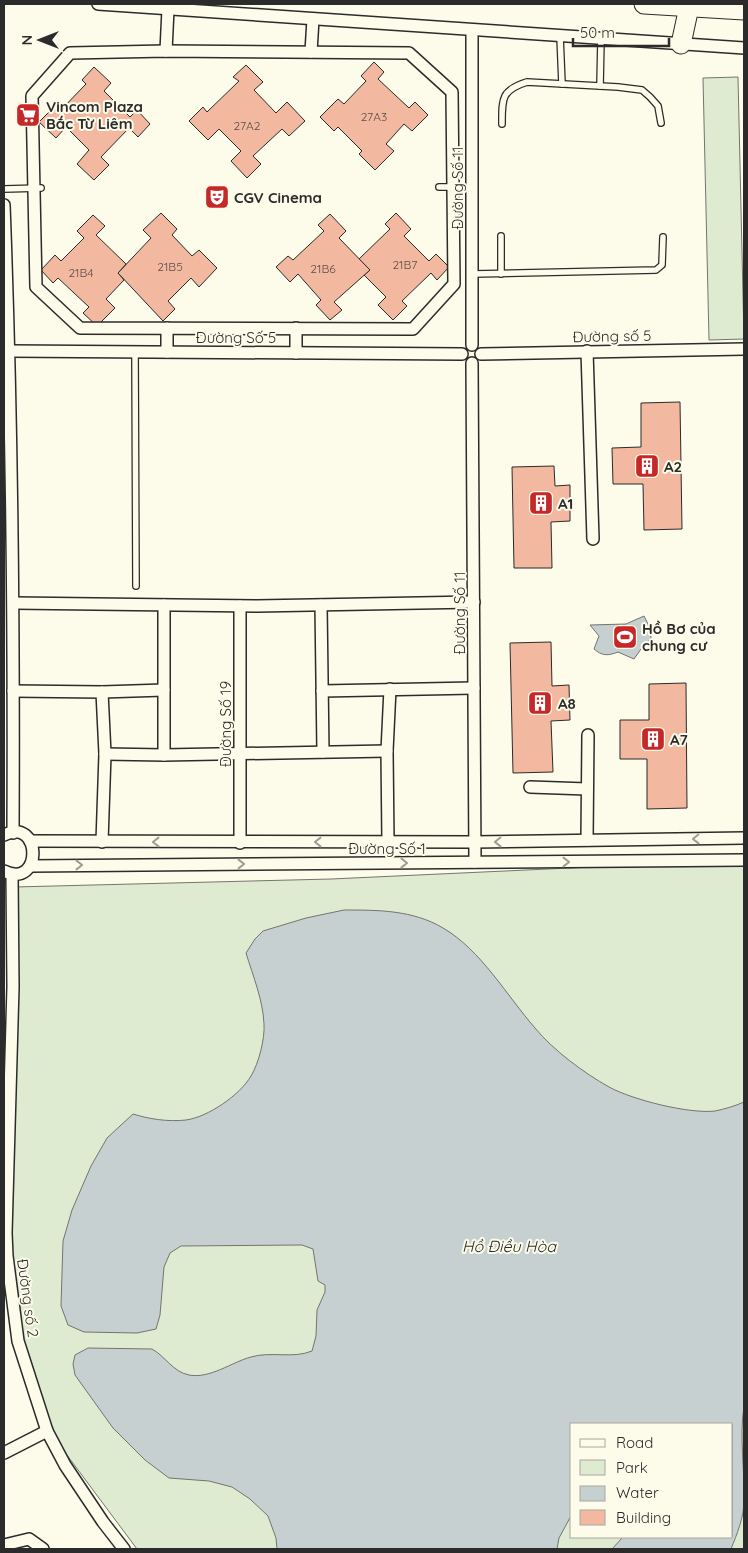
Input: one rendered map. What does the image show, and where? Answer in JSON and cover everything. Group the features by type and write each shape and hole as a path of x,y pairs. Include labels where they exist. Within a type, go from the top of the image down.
{"main road":[{"path":"644,4 744,10"},
{"path":"681,44 689,7"}],"street":[{"path":"98,4 744,48"},
{"path":"166,51 168,9"},
{"path":"311,52 313,19"},
{"name":"Đường Số 11","path":"472,30 472,345"},
{"path":"166,51 408,53 452,92 454,284 413,329 80,328 36,287 37,188 32,96 70,53 166,51"},
{"path":"4,205 9,351 7,399 14,603 9,648 13,691 8,834 20,833 30,841 34,851 30,866 22,872 8,873"},
{"path":"167,328 167,352"},
{"path":"296,328 296,353"},
{"path":"472,345 478,347 481,354 478,361 472,364 466,362 462,354 464,348 472,345"},
{"name":"Đường số 5","path":"481,354 744,349"},
{"name":"Đường Số 5","path":"9,351 462,354"},
{"path":"587,351 593,539"},
{"name":"Đường Số 11","path":"472,364 475,862"},
{"path":"14,603 240,606 474,602"},
{"path":"164,605 164,755"},
{"path":"322,605 322,752"},
{"name":"Đường Số 19","path":"240,606 240,843"},
{"path":"322,691 474,688"},
{"path":"13,691 102,692 164,690"},
{"path":"388,842 387,751 390,690"},
{"path":"102,692 105,754 102,842"},
{"path":"587,840 588,735"},
{"path":"105,754 164,755 387,751"},
{"path":"530,787 587,789"},
{"name":"Đường Số 1","path":"30,841 240,843 744,838"},
{"name":"Đường Số 1","path":"30,866 744,860"},
{"name":"Đường số 2","path":"8,873 13,987 8,1046 5,1256 18,1341 47,1431 65,1465 103,1522 124,1549"},
{"path":"4,1453 47,1431"},
{"path":"4,1545 29,1539 43,1549"}],"lane":[{"path":"560,36 562,84"},
{"path":"600,86 601,39"},
{"path":"502,124 502,102 507,92 514,86 527,82 642,90 658,106 661,123"},
{"path":"439,187 472,187"},
{"path":"4,189 37,188"},
{"path":"501,236 501,274"},
{"path":"473,274 656,270 662,265 664,237"},
{"path":"135,351 136,586"}],"green space":[{"path":"738,77 744,339 709,340 703,78"},
{"name":"Hồ Điều Hòa","path":"744,860 744,1549 137,1549 49,1431 20,1341 8,1233 14,887 331,879"}],"water":[{"name":"Hồ Bơ của chung cư","path":"644,616 650,628 651,638 634,659 618,652 605,655 594,649 599,636 590,625 626,624"},
{"name":"Hồ Điều Hòa","path":"344,910 382,911 407,914 432,922 457,937 469,948 493,974 551,1045 579,1068 609,1087 646,1101 691,1110 715,1111 744,1102 744,1407 742,1429 744,1507 731,1549 612,1549 622,1538 733,1538 733,1423 570,1423 570,1518 559,1538 557,1549 277,1549 276,1538 268,1516 250,1499 232,1487 209,1481 169,1478 145,1460 113,1428 75,1375 73,1364 75,1355 88,1348 152,1349 178,1371 197,1376 205,1375 259,1355 297,1354 312,1351 316,1336 317,1310 325,1292 325,1285 318,1281 313,1249 302,1245 181,1246 170,1253 164,1267 160,1315 156,1329 137,1333 84,1332 68,1325 61,1306 63,1241 72,1210 91,1166 107,1138 133,1114 152,1119 179,1121 204,1115 223,1104 246,1083 254,1071 259,1058 264,1030 260,997 246,953 263,931 306,918"}],"building":[{"path":"374,62 384,72 378,79 409,108 415,102 428,115 412,131 404,124 386,144 394,151 375,170 359,154 362,151 338,127 334,131 320,117 338,99 344,104 366,81 361,76"},
{"path":"246,65 263,82 254,90 276,113 287,102 305,121 289,136 282,129 253,156 261,164 247,178 231,161 241,151 219,129 208,140 189,121 203,107 207,112 239,81 233,77"},
{"path":"94,67 111,83 104,91 130,117 137,110 150,124 138,137 129,128 101,157 109,165 94,180 77,164 89,150 66,127 56,138 39,122 53,108 58,113 86,84 82,80"},
{"path":"161,213 177,229 172,235 192,256 199,250 217,268 199,287 191,278 168,301 175,309 163,321 118,273 151,238 143,230"},
{"path":"396,213 411,229 404,236 429,261 436,254 449,267 437,280 431,273 402,301 407,306 393,320 378,305 386,297 364,275 370,270 359,259 390,229 385,224"},
{"path":"330,214 346,231 339,238 370,270 334,302 342,310 330,320 316,305 321,300 298,274 290,282 276,267 288,256 293,260 324,231 318,225"},
{"path":"93,215 105,226 96,235 126,264 118,273 124,280 106,299 115,308 97,326 83,313 89,307 58,278 53,283 41,270 55,255 61,261 84,238 77,231"},
{"name":"A2","path":"680,402 682,529 644,530 643,484 613,484 612,448 641,447 641,403"},
{"name":"A1","path":"554,466 555,486 570,485 570,521 551,522 552,568 514,568 512,467"},
{"name":"A8","path":"551,642 552,686 569,685 570,720 551,721 553,772 513,773 510,643"},
{"name":"A7","path":"686,683 687,808 647,809 647,759 620,759 620,720 649,720 649,684"}],"place":[{"name":"Vincom Plaza Bắc Từ Liêm","path":"28,115"},
{"name":"CGV Cinema","path":"217,197"},
{"name":"A2","path":"647,466"},
{"name":"A1","path":"541,503"},
{"name":"Hồ Bơ của chung cư","path":"625,637"},
{"name":"A8","path":"540,703"},
{"name":"A7","path":"653,739"}]}
